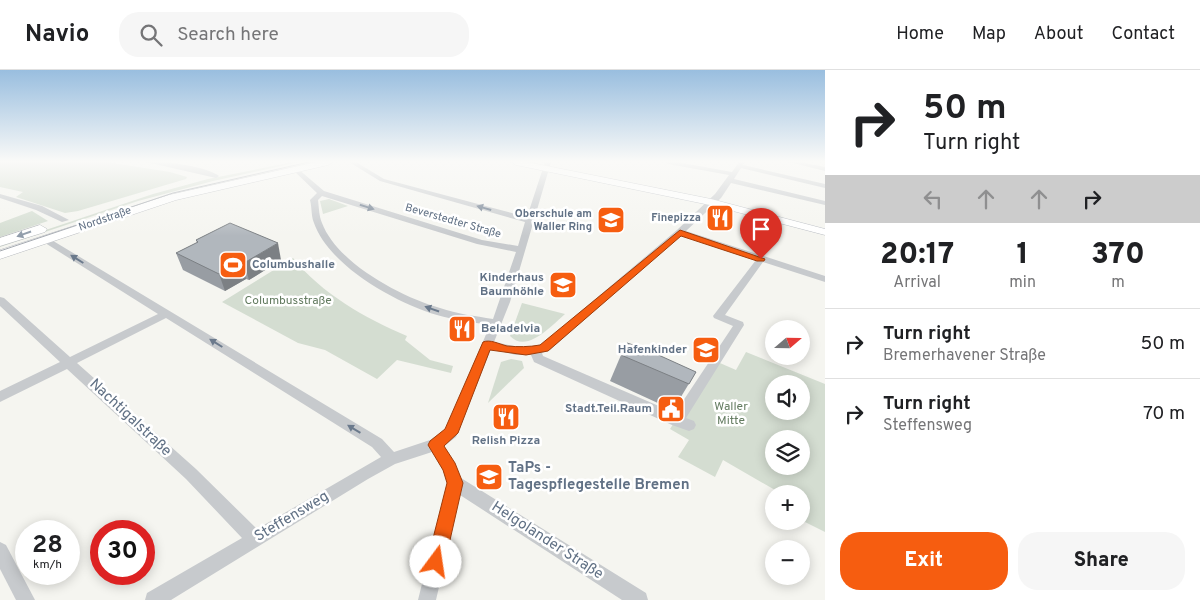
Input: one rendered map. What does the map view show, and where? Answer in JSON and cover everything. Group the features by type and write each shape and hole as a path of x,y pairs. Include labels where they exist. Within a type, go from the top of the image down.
{"main road":[{"name":"Nordstraße","path":"0,242 141,195 174,187"},
{"name":"Nordstraße","path":"0,255 173,197 218,187"},
{"path":"643,187 711,202 825,232"}],"street":[{"path":"314,187 321,193 314,200 318,224 336,252 354,267 381,286 422,305 439,311 496,323"},
{"path":"406,187 531,221"},
{"path":"427,600 455,483 449,467 435,445 451,433 496,323 522,250 541,187"},
{"path":"537,355 680,232 711,202 723,187"},
{"path":"766,187 825,203"},
{"name":"Beverstedter Straße","path":"321,193 480,242 522,250"},
{"path":"0,196 40,208 65,220"},
{"path":"680,232 825,280"},
{"path":"45,239 377,443 392,459"},
{"path":"487,344 506,350 537,355 683,423 739,325 718,316 761,259"},
{"name":"Nachtigalstraße","path":"0,300 191,474 255,539"},
{"path":"0,397 166,314"},
{"name":"Steffensweg","path":"154,600 392,459 435,445"},
{"name":"Helgolander Straße","path":"455,483 640,600"},
{"path":"0,551 26,600"}],"green space":[{"path":"0,187 160,187 78,211 65,213 16,197 23,192"},
{"path":"180,187 191,187 138,201 0,247 0,245"},
{"path":"329,199 348,206 323,214 320,201"},
{"path":"32,211 48,221 0,237 0,223"},
{"name":"Columbusstraße","path":"293,258 317,283 345,304 407,336 405,340 430,360 453,366 451,373 397,360 377,379 325,350 298,343 222,302"},
{"path":"522,303 565,314 539,336 524,342 517,341 510,336"},
{"name":"Waller Mitte","path":"746,352 765,360 765,365 778,365 803,375 765,375 765,420 810,420 810,378 825,384 825,532 810,524 810,485 766,485 723,460 715,477 678,457 689,440 670,429 713,360 736,370"},
{"path":"511,359 522,361 524,368 488,403 501,362"}],"building":[{"path":"230,223 278,243 244,263 241,261 219,274 176,253 198,242 196,240"},
{"path":"627,343 643,348 696,372 689,384 621,355"}],"tram line":[{"path":"0,251 173,193 200,187"}],"place":[{"name":"Finepizza","path":"720,218"},
{"name":"Oberschule am Waller Ring","path":"611,220"},
{"name":"Columbushalle","path":"233,265"},
{"name":"Kinderhaus Baumhöhle","path":"563,285"},
{"name":"Beladelvia","path":"462,329"},
{"name":"Hafenkinder","path":"706,350"},
{"name":"Stadt.Teil.Raum","path":"671,409"},
{"name":"Relish Pizza","path":"506,417"},
{"name":"TaPs - Tagespflegestelle Bremen","path":"489,477"}],"route":[{"path":"436,562 455,483 449,467 435,445 451,433 487,344 506,350 535,351 544,348 680,232 761,259"}]}
